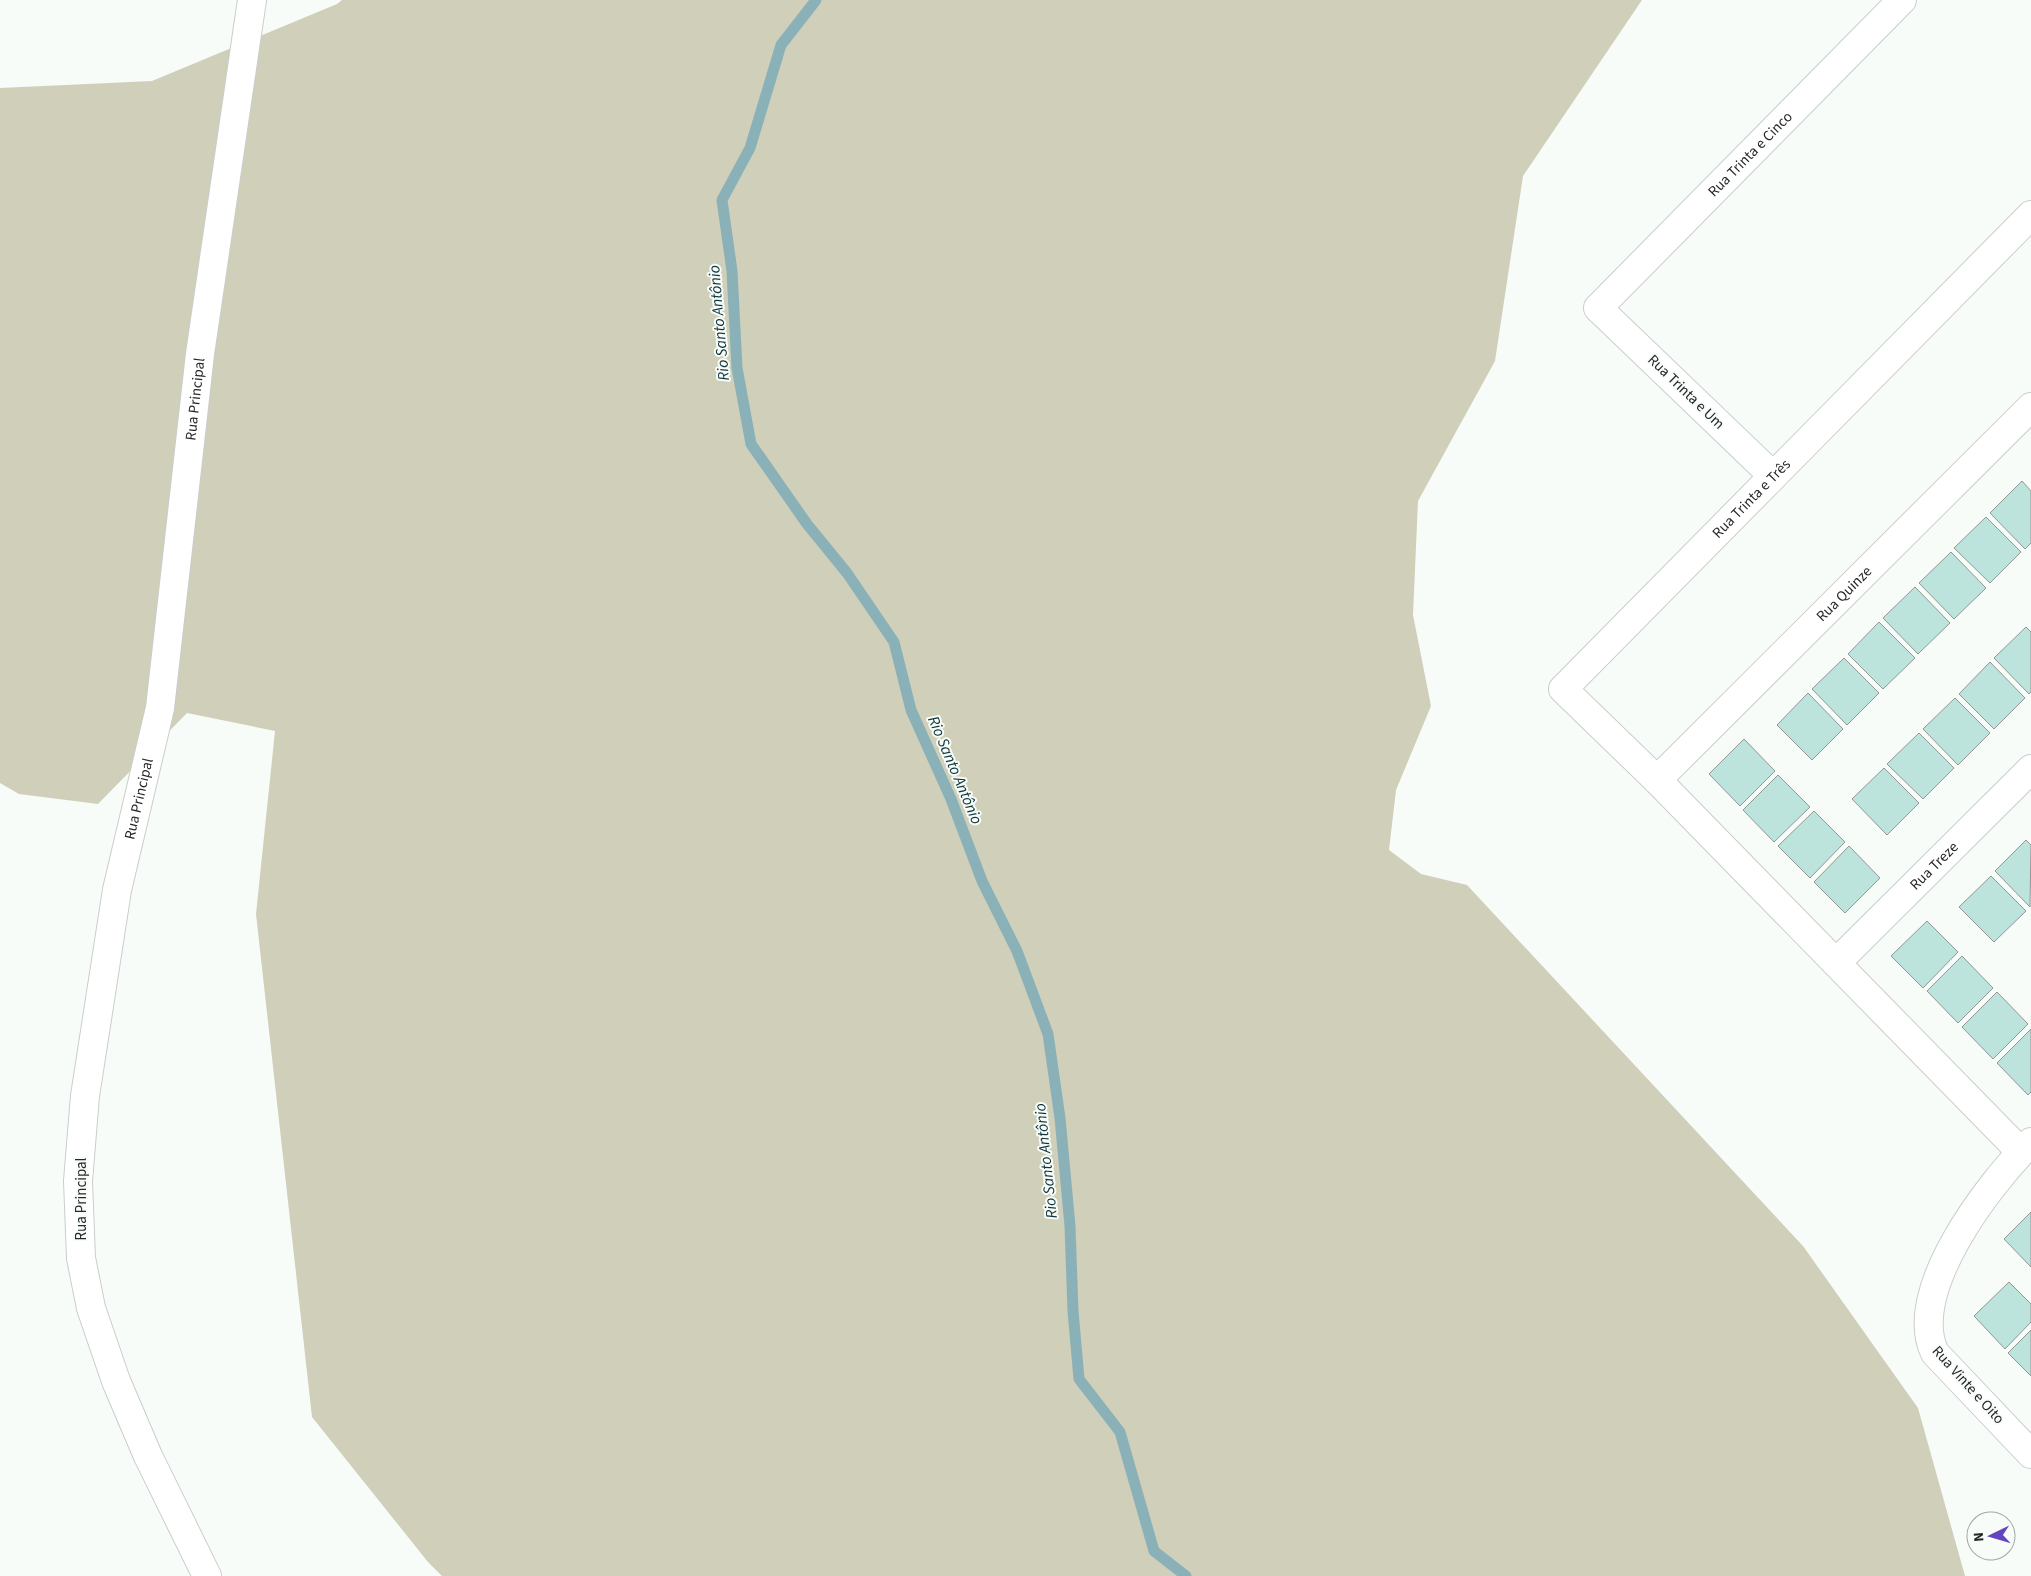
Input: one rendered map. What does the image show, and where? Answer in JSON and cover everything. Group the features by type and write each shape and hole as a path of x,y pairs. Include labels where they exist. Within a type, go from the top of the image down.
{"street":[{"name":"Rua Principal","path":"207,1576 148,1456 116,1381 91,1308 81,1258 78,1181 85,1096 117,890 160,708 200,354 252,0"},
{"name":"Rua Trinta e Cinco","path":"1598,308 1902,0"},
{"name":"Rua Trinta e Três","path":"1656,780 1563,689 2031,215"},
{"name":"Rua Trinta e Um","path":"1598,308 1773,476"},
{"name":"Rua Quinze","path":"1656,780 2031,407"},
{"name":"Rua Treze","path":"1836,963 2031,769"},
{"path":"1656,780 1836,963 2026,1147"},
{"name":"Rua Vinte e Oito","path":"2026,1147 1970,1216 1949,1252 1938,1279 1928,1328 1929,1342 1935,1353 2031,1454"}],"green space":[{"path":"342,0 1642,0 1523,176 1495,361 1418,501 1413,615 1431,706 1396,790 1389,850 1421,874 1467,885 1803,1246 1918,1408 1965,1576 442,1576 428,1562 312,1417 256,914 275,731 187,713 98,804 19,794 0,783 0,88 152,81 337,4"}],"building":[{"path":"2022,481 2031,491 2031,543 2025,549 1990,513"},
{"path":"1986,517 2021,552 1990,583 1954,548"},
{"path":"1951,552 1986,588 1954,619 1919,583"},
{"path":"1915,587 1950,623 1918,654 1883,618"},
{"path":"1879,622 1915,658 1883,689 1848,654"},
{"path":"2026,627 2031,632 2031,692 2029,694 1994,658"},
{"path":"1844,658 1879,693 1847,725 1812,689"},
{"path":"1990,662 2025,698 1994,729 1959,694"},
{"path":"1808,693 1843,729 1812,760 1777,725"},
{"path":"1955,698 1990,733 1958,765 1923,729"},
{"path":"1919,733 1954,768 1923,799 1887,764"},
{"path":"1744,739 1775,771 1740,806 1709,774"},
{"path":"1884,768 1919,803 1887,835 1852,799"},
{"path":"1778,775 1810,807 1774,842 1743,810"},
{"path":"1814,811 1845,842 1810,878 1778,846"},
{"path":"2026,840 2031,845 2030,907 1995,871"},
{"path":"1849,846 1880,878 1845,913 1814,882"},
{"path":"1991,876 2026,911 1994,942 1959,907"},
{"path":"1927,921 1958,952 1923,988 1891,956"},
{"path":"1962,956 1993,988 1958,1023 1927,991"},
{"path":"1997,992 2028,1024 1993,1059 1962,1027"},
{"path":"2031,1029 2031,1092 2028,1095 1997,1063"},
{"path":"2031,1212 2031,1267 2004,1239"},
{"path":"2009,1282 2031,1304 2031,1322 2005,1349 1974,1316"},
{"path":"2031,1330 2031,1376 2008,1353"}],"waterway":[{"name":"Rio Santo Antônio","path":"816,0 781,45 750,148 722,200 732,271 737,368 751,444 807,524 847,573 894,642 911,710 951,799 982,881 1017,951 1048,1034 1060,1118 1070,1226 1073,1311 1079,1379 1120,1432 1154,1551 1186,1576"}]}
